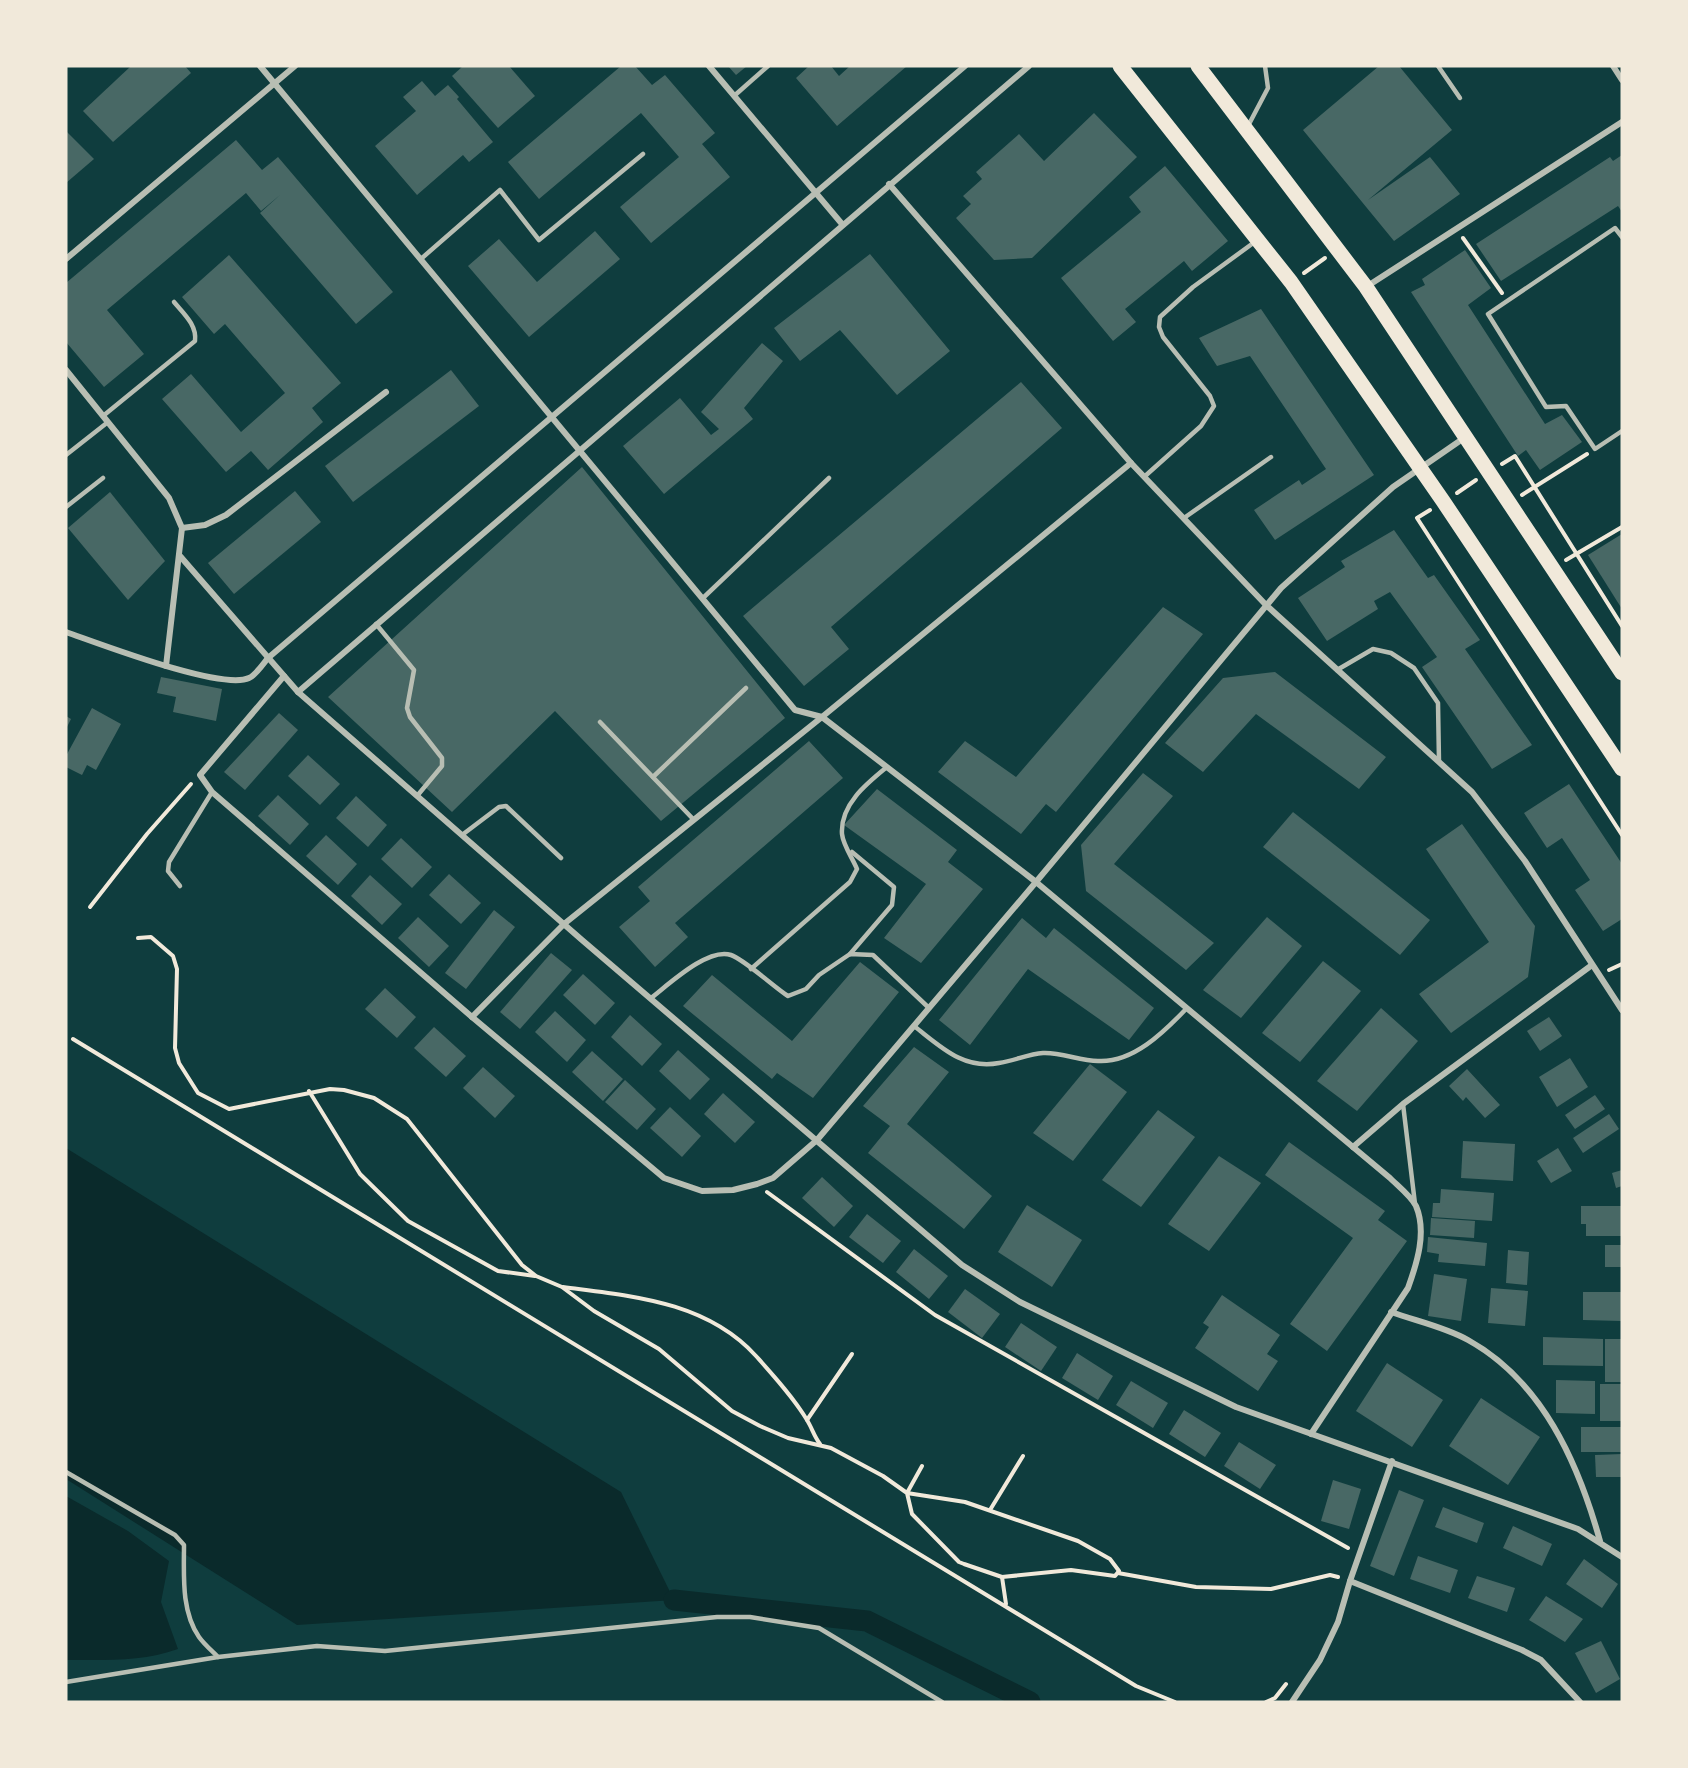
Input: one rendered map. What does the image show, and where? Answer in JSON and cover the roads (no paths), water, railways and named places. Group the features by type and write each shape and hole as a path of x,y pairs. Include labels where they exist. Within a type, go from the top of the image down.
{"main road":[{"path":"1120,66 1291,282 1419,467 1622,769"},
{"path":"1198,66 1366,287 1622,673"}],"street":[{"path":"260,66 422,258 795,710 822,717 1036,882 1353,1147 1415,1204 1419,1220 1418,1263 1408,1288 1311,1434"},
{"path":"66,259 295,66"},
{"path":"709,66 842,224"},
{"path":"66,632 166,666 229,681 249,678 268,658 965,66"},
{"path":"298,692 1029,66"},
{"path":"1613,66 1622,80"},
{"path":"1366,287 1458,230 1622,122"},
{"path":"889,184 1131,463 1266,605 1472,792 1525,861 1622,1010"},
{"path":"66,370 169,498 182,528 166,666"},
{"path":"182,528 205,525 226,514 386,393"},
{"path":"284,676 200,775 212,792 472,1017 664,1178 702,1191 733,1190 773,1178 817,1140 1036,882 1266,605 1392,487 1465,437"},
{"path":"472,1017 564,924 822,717 1131,463"},
{"path":"180,556 298,692 564,924 962,1265 1020,1302 1236,1407 1578,1529 1600,1540 1622,1556"},
{"path":"1353,1147 1403,1104 1592,965"},
{"path":"1391,1312 1466,1339 1501,1361 1527,1387 1546,1414 1577,1474 1600,1540"},
{"path":"1292,1702 1324,1650 1338,1622 1392,1461"},
{"path":"1350,1581 1522,1650 1540,1660 1580,1702"}],"lane":[{"path":"734,96 768,66"},
{"path":"1247,129 1268,88 1265,66"},
{"path":"1438,66 1460,98"},
{"path":"422,258 500,190 539,240 643,154"},
{"path":"1622,237 1615,228 1488,314 1546,407 1566,406 1595,449 1622,431"},
{"path":"1144,477 1201,426 1214,406 1210,396 1162,337 1159,327 1160,317 1193,287 1258,239"},
{"path":"103,416 195,341 196,334 191,323 174,302"},
{"path":"66,455 108,422"},
{"path":"1184,518 1271,457"},
{"path":"66,507 103,478"},
{"path":"703,598 829,478"},
{"path":"376,624 414,670 407,708 410,717 442,758 442,766 417,796"},
{"path":"1337,670 1373,649 1391,653 1414,668 1438,703 1439,762"},
{"path":"653,777 746,688"},
{"path":"600,722 694,820"},
{"path":"751,969 850,882 856,869 850,850 842,836 844,814 864,786 887,767"},
{"path":"180,886 168,871 169,862 212,792"},
{"path":"462,835 499,807 506,806 561,858"},
{"path":"651,999 692,967 714,955 730,955 788,996 806,989 819,975 850,954 892,905 895,895 894,887 850,850"},
{"path":"850,954 873,955 929,1008"},
{"path":"914,1026 946,1052 966,1063 997,1064 1045,1053 1099,1061 1122,1057 1160,1036 1186,1009"},
{"path":"1403,1104 1415,1204"},
{"path":"66,1472 175,1535 184,1545 184,1591 189,1613 198,1636 219,1657"},
{"path":"66,1682 219,1657 317,1646 385,1651 717,1617 750,1617 819,1628 942,1702"}],"water":[{"path":"66,1148 621,1492 674,1600 297,1625 66,1479"},
{"path":"66,1496 128,1531 169,1561 161,1602 178,1649 137,1658 66,1660"}],"waterway":[{"path":"674,1600 867,1621 1030,1702"}]}
